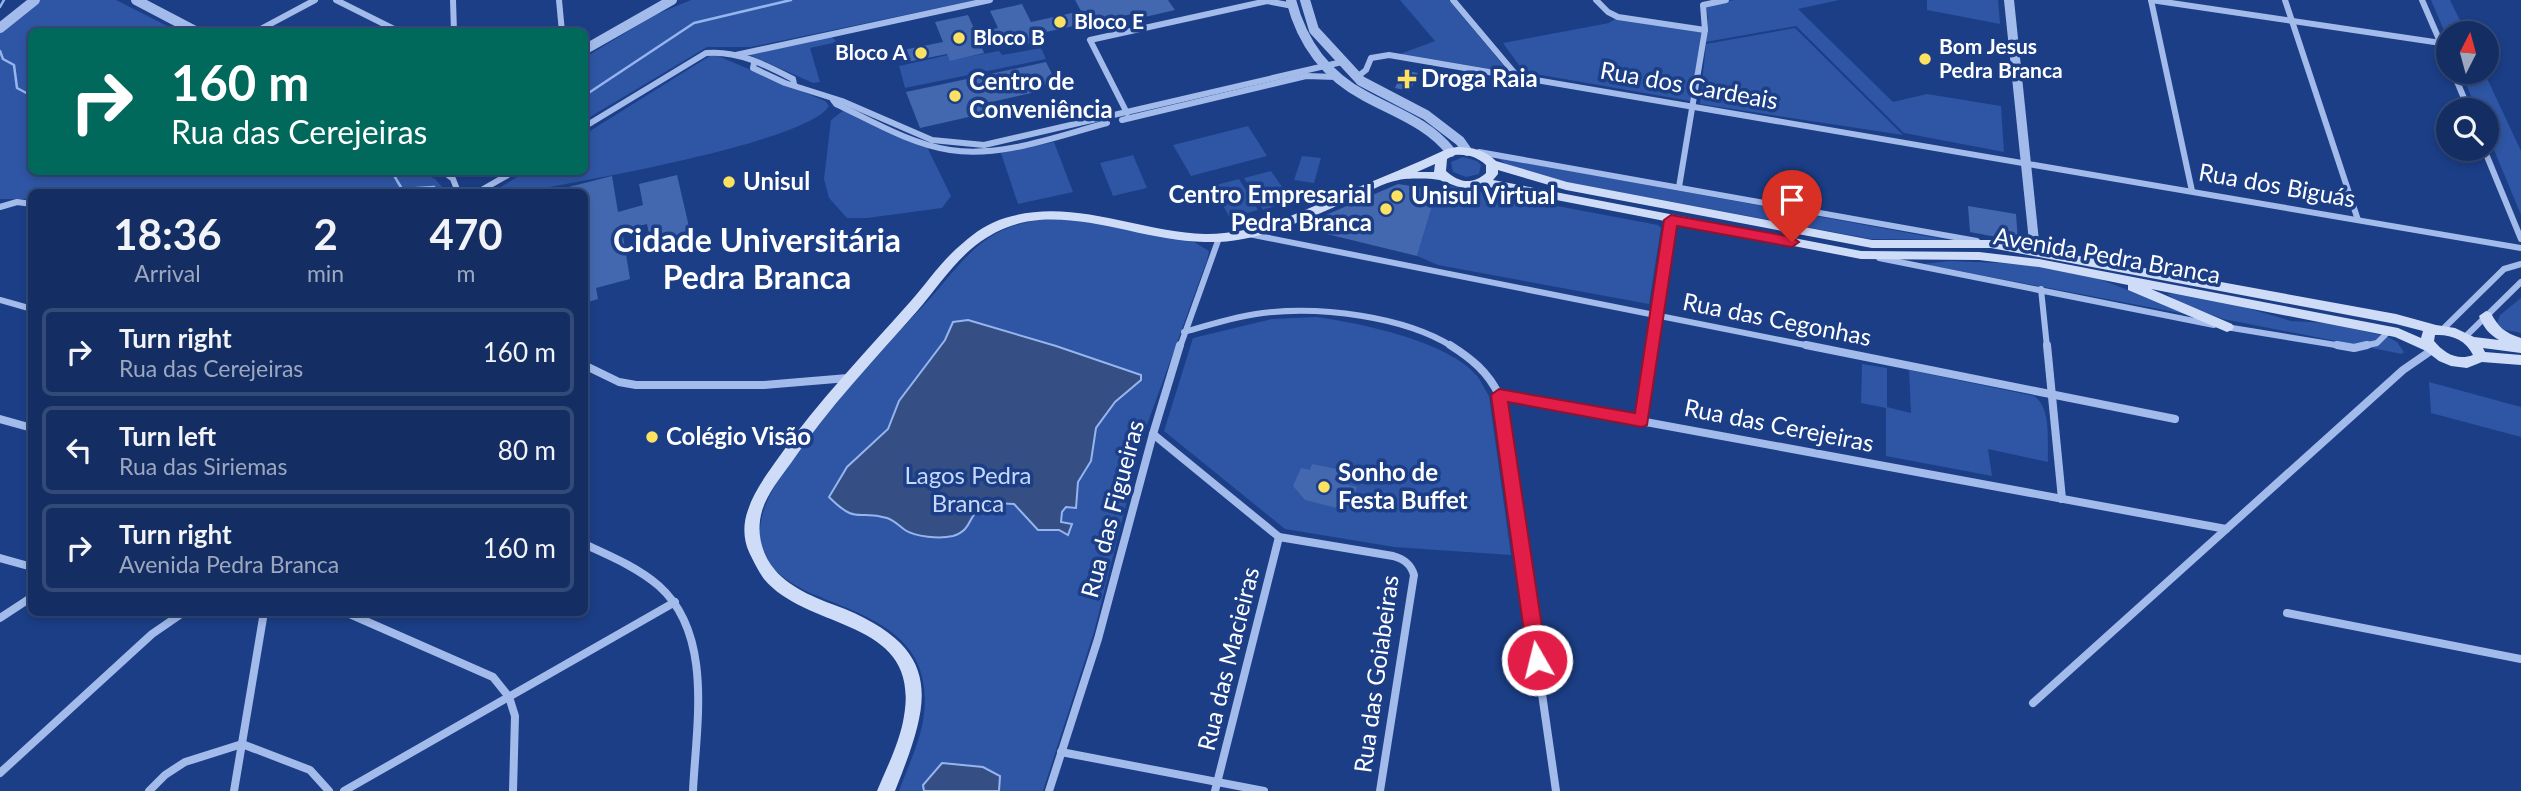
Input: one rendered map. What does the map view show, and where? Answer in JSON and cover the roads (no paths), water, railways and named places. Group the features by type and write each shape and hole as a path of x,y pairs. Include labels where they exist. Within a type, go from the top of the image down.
{"main road":[{"path":"886,791 910,725 914,705 914,688 905,660 898,648 873,629 775,583 764,569 753,542 751,524 768,485 809,425 970,243 1007,222 1029,216 1070,215 1193,237 1219,238 1248,234 1290,220 1446,155 1471,151"},
{"name":"Avenida Pedra Branca","path":"1471,151 1492,164 1566,186 1872,244 1991,244 2035,250 2396,319 2468,339"},
{"path":"1443,176 1438,167 1446,155"},
{"path":"1483,182 1492,174 1492,164"},
{"name":"Avenida Pedra Branca","path":"1396,176 1443,176 1462,185 1483,182 1861,255 2010,259 2389,331 2451,361 2467,364 2480,357"},
{"path":"2106,276 2227,327"},
{"path":"2486,316 2489,325 2498,334 2521,345"},
{"path":"2431,349 2427,342 2429,333 2439,330"},
{"path":"2468,339 2521,345"},
{"path":"2468,339 2480,357 2521,360"}],"street":[{"path":"0,28 35,0"},
{"path":"136,0 189,28"},
{"path":"262,28 315,0"},
{"path":"336,0 392,28"},
{"path":"453,0 454,28"},
{"path":"559,0 562,28"},
{"path":"736,55 990,0"},
{"path":"1305,0 1314,30 1357,77 1426,115 1471,151"},
{"path":"1453,0 1518,76"},
{"path":"1595,0 1618,17 1705,30"},
{"path":"1679,187 1705,30 1703,5 1726,0"},
{"path":"2009,0 2035,250"},
{"path":"2192,191 2151,0 2436,42"},
{"path":"2285,0 2358,220"},
{"path":"2422,0 2436,32"},
{"path":"588,48 669,1"},
{"path":"1127,113 1090,40 1267,1 1292,3 1299,29 1327,65 1364,95 1413,120 1446,145 1446,155"},
{"path":"588,126 706,53 727,51 754,64 753,68 785,83 794,83 842,101 932,140 965,145 1009,141 1342,62"},
{"name":"Rua dos Cardeais","path":"1357,77 1366,70 1371,58 1382,54 2026,163"},
{"path":"832,99 836,104 930,145 984,151 1306,76 1341,78"},
{"name":"Avenida Pedra Branca","path":"1471,151 1991,244"},
{"path":"2489,161 2521,239"},
{"name":"Rua dos Biguás","path":"2026,163 2521,248"},
{"path":"447,175 457,189"},
{"path":"483,189 508,175"},
{"path":"0,207 17,202 28,203"},
{"path":"1642,421 1671,220"},
{"name":"Rua das Cegonhas","path":"1248,234 2175,419"},
{"name":"Rua das Figueiras","path":"1049,791 1098,639 1153,434 1184,332 1219,238"},
{"path":"1861,255 2227,327 2354,348 2377,343 2389,331"},
{"path":"2439,330 2504,269 2521,264"},
{"path":"2468,339 2486,316 2521,282"},
{"path":"2041,289 2062,499"},
{"path":"0,300 28,308"},
{"path":"1184,332 1271,312 1316,310 1354,315 1400,325 1440,341 1469,358 1489,375 1499,395 1556,791"},
{"path":"2033,703 2403,370 2431,349"},
{"path":"588,367 619,382 636,385 764,385 849,378"},
{"name":"Rua das Cerejeiras","path":"1499,395 2226,529"},
{"path":"0,419 28,427"},
{"path":"1153,434 1279,537"},
{"name":"Rua das Goiabeiras","path":"1279,537 1394,556 1408,562 1414,575 1380,791"},
{"name":"Rua das Macieiras","path":"1216,787 1279,537"},
{"path":"588,546 640,569 656,580 675,602 690,632 696,665 693,791"},
{"path":"0,558 28,566"},
{"path":"0,618 28,600"},
{"path":"344,791 675,602"},
{"path":"2287,613 2521,659"},
{"path":"0,773 152,634 178,616"},
{"path":"234,791 263,616"},
{"path":"354,616 493,677 509,696 515,716 513,791"},
{"path":"149,791 165,775 185,762 242,744 310,770 329,791"},
{"path":"1061,752 1216,787 1264,791"}],"waterway":[{"path":"0,7 4,0"},
{"path":"588,93 694,23 791,0"},
{"path":"0,51 3,59 14,65 17,88 28,94"},
{"path":"394,175 402,189"},
{"path":"402,189 434,187"}],"place":[{"name":"Bloco E","path":"1060,22"},
{"name":"Bloco B","path":"959,38"},
{"name":"Bloco A","path":"921,53"},
{"name":"Bom Jesus Pedra Branca","path":"1925,59"},
{"name":"Droga Raia","path":"1407,79"},
{"name":"Centro de Conveniência","path":"955,96"},
{"name":"Unisul","path":"729,182"},
{"name":"Unisul Virtual","path":"1397,196"},
{"name":"Centro Empresarial Pedra Branca","path":"1386,209"},
{"name":"Colégio Visão","path":"652,437"},
{"name":"Sonho de Festa Buffet","path":"1324,487"}],"district":[{"name":"Cidade Universitária Pedra Branca","path":"757,260"}],"park label":[{"name":"Lagos Pedra Branca","path":"968,490"}]}
